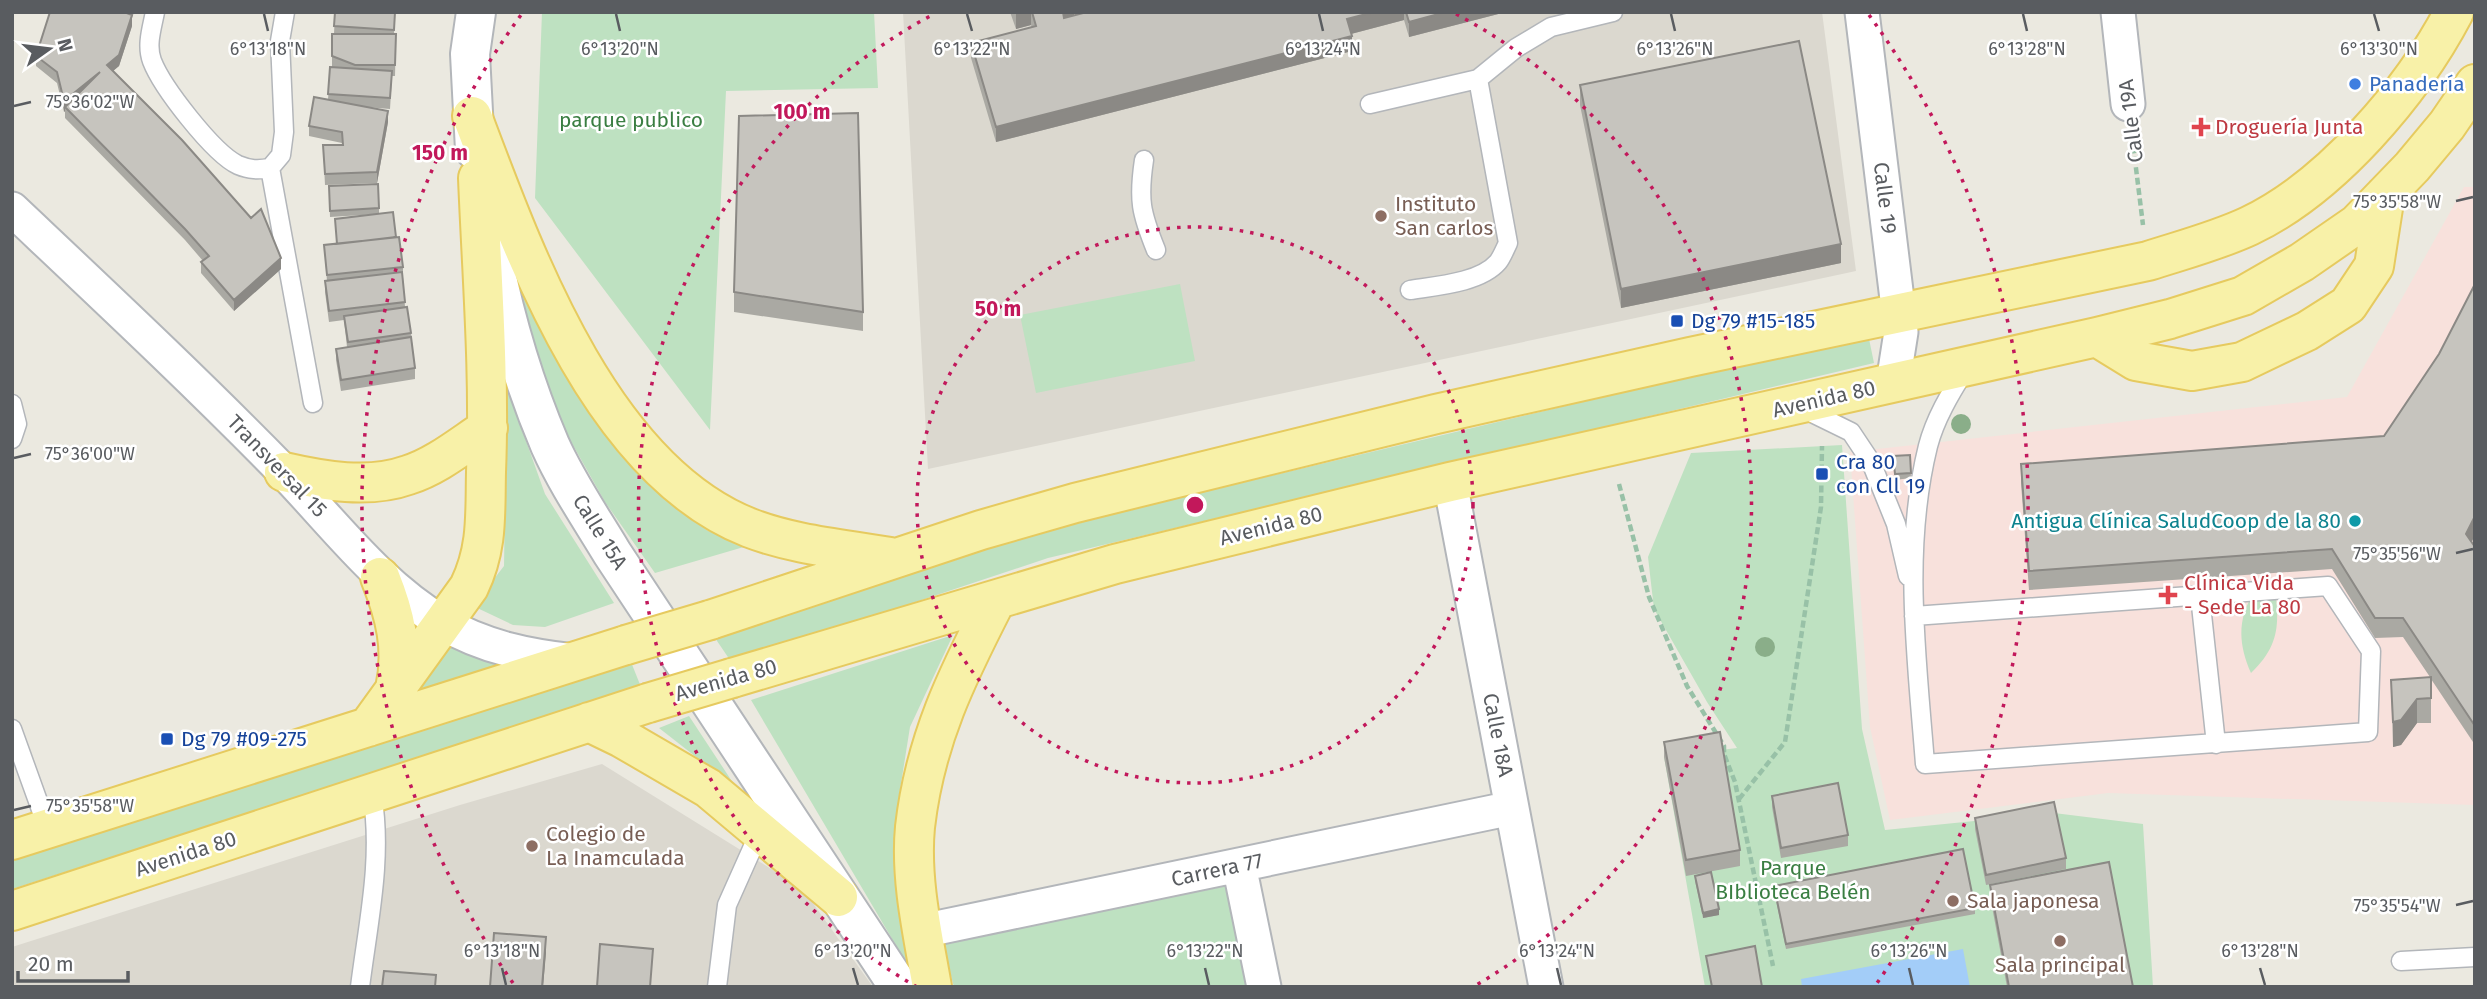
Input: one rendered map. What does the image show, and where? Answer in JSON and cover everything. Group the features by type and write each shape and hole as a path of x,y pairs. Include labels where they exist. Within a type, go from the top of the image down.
{"main road":[{"path":"12,840 1075,503 1436,414 2148,261 2207,243 2250,225 2294,199 2345,157 2405,88 2454,12"},
{"name":"Avenida 80","path":"12,911 648,703 1115,564 1450,482 2097,337 2170,319 2243,296 2302,262 2357,225 2413,167 2447,125 2475,84"},
{"path":"472,116 505,205 561,326 586,370 626,430 664,472 706,506 750,528 798,541 895,558"},
{"path":"368,727 470,587 480,565 484,546 488,428 478,178"},
{"path":"2097,337 2136,361 2192,371 2242,362 2307,331 2348,305 2374,266 2385,195"},
{"path":"284,471 315,479 347,482 379,481 408,475 440,459 488,428"},
{"path":"380,577 390,603 400,647 395,689"},
{"path":"932,987 915,871 915,828 929,751 948,697 996,600"},
{"path":"589,722 708,788 838,897"}],"street":[{"name":"Calle 15A","path":"476,12 470,54 478,178 497,279 512,340 551,446 612,553 899,987"},
{"name":"Calle 19","path":"1862,12 1901,332 1893,383"},
{"name":"Calle 19A","path":"2118,12 2128,104"},
{"name":"Transversal 15","path":"12,209 284,471 380,577 442,623 493,646 540,657 576,661"},
{"name":"Calle 18A","path":"1450,482 1546,987"},
{"name":"Carrera 77","path":"922,931 1512,808"},
{"path":"1239,865 1264,987"}],"lane":[{"path":"155,12 149,44 151,60 178,104 235,164 254,170 270,168 281,155 284,132 280,41 285,12"},
{"path":"1370,104 1478,79 1516,48 1551,27 1613,12"},
{"path":"1410,290 1476,276 1497,263 1508,243 1478,79"},
{"path":"1144,160 1140,189 1142,216 1156,250"},
{"path":"270,168 313,403"},
{"path":"1914,616 2328,586 2371,651 2368,732 1925,764 1912,591 1917,512 1928,445 1942,408 1966,367"},
{"path":"12,404 17,424 12,439"},
{"path":"1796,405 1851,432 1871,462 1896,524 1912,591"},
{"path":"2200,596 2216,744"},
{"path":"12,729 48,829"},
{"path":"360,987 377,851 372,794"},
{"path":"717,987 727,905 760,831"},
{"path":"2401,961 2475,957"}],"path":[{"name":"Calle 19A","path":"2128,104 2144,230"},
{"path":"1739,799 1785,742 1821,507 1822,444"},
{"path":"1617,479 1649,597 1687,686 1724,746 1724,754 1739,799 1773,966"}],"shaded area":[{"name":"Instituto San carlos","path":"903,12 1822,12 1856,271 928,469"},
{"name":"Clínica Vida - Sede La 80","path":"2464,187 2475,187 2475,805 2108,793 1890,820 1870,727 1850,452 2347,397"},
{"name":"Colegio de La Inamculada","path":"602,764 802,888 873,987 12,987 12,947 460,805"}],"green space":[{"name":"parque publico","path":"542,12 874,12 878,88 726,91 710,430 535,198"},
{"path":"512,250 609,434 665,499 708,531 754,544 655,573 605,502 565,431 532,341"},
{"path":"1180,284 1195,361 1036,393 1020,315"},
{"path":"1868,334 1874,363 1048,558 732,663 715,638 1038,531"},
{"path":"495,354 545,494 614,603 545,627 513,625 473,606 504,566 505,505"},
{"name":"Parque BIblioteca Belén","path":"1842,445 1862,729 1885,830 2054,813 2143,824 2153,987 1705,987 1664,757 1737,748 1707,702 1654,609 1648,557 1691,453"},
{"path":"2275,590 2275,635 2267,654 2251,673 2242,641 2242,621 2255,591"},
{"path":"953,635 910,727 899,796 896,871 914,976 751,700"},
{"path":"446,646 517,664 416,693"},
{"path":"631,662 641,687 12,889 12,858"},
{"path":"689,716 737,789 659,728"},
{"path":"1232,885 1252,987 954,987 942,942"}],"water":[{"path":"1963,949 1970,987 1802,987 1801,979"}],"building":[{"path":"50,12 124,12 132,15 119,55 107,65 182,140 251,218 261,209 281,258 234,300 201,262 209,256 65,107 100,72 64,101 57,72 36,56"},
{"path":"335,12 395,12 394,30 334,26"},
{"path":"1032,12 1063,12 1064,18 1087,12 1374,12 1347,19 1352,36 996,127 971,43 1036,26"},
{"path":"1406,12 1446,12 1409,22"},
{"path":"332,34 396,34 395,65 355,65 332,56"},
{"path":"1799,41 1841,244 1621,289 1580,85"},
{"path":"330,67 392,71 390,98 328,94"},
{"path":"314,97 388,111 377,172 325,174 323,145 343,145 342,132 309,126"},
{"path":"858,113 863,312 734,292 739,116"},
{"path":"378,184 379,208 330,211 329,186"},
{"path":"393,212 396,237 337,244 335,219"},
{"path":"399,237 403,267 327,275 324,245"},
{"path":"402,272 405,302 329,311 325,281"},
{"path":"2475,284 2475,516 2466,534 2475,547 2475,726 2403,618 2375,618 2332,549 2029,571 2021,464 2384,436 2439,354"},
{"path":"407,307 411,333 348,342 344,316"},
{"path":"411,337 415,368 341,380 336,349"},
{"path":"1910,455 1911,473 1895,474 1893,456"},
{"path":"2431,677 2431,698 2417,699 2401,720 2393,722 2391,680"},
{"path":"1720,732 1740,850 1686,860 1664,742"},
{"path":"1838,783 1848,835 1781,848 1772,796"},
{"path":"2054,802 2066,858 1986,875 1975,818"},
{"path":"1963,849 1975,908 1786,944 1774,886"},
{"name":"Sala principal","path":"2109,862 2133,987 2009,987 1990,885"},
{"path":"1711,872 1719,909 1703,913 1695,876"},
{"path":"494,933 546,937 542,987 490,987"},
{"path":"600,944 653,949 650,987 597,987"},
{"path":"1755,946 1762,987 1712,987 1706,956"},
{"path":"384,971 436,975 435,987 382,987"}],"place":[{"name":"Panadería","path":"2355,84"},
{"name":"Droguería Junta","path":"2201,127"},
{"name":"Instituto San carlos","path":"1381,216"},
{"name":"Dg 79 #15-185","path":"1677,321"},
{"name":"Cra 80 con Cll 19","path":"1822,474"},
{"name":"Antigua Clínica SaludCoop de la 80","path":"2355,521"},
{"name":"Clínica Vida - Sede La 80","path":"2168,595"},
{"name":"Dg 79 #09-275","path":"167,739"},
{"name":"Colegio de La Inamculada","path":"532,846"},
{"name":"Sala japonesa","path":"1953,901"},
{"name":"Sala principal","path":"2060,941"}]}
